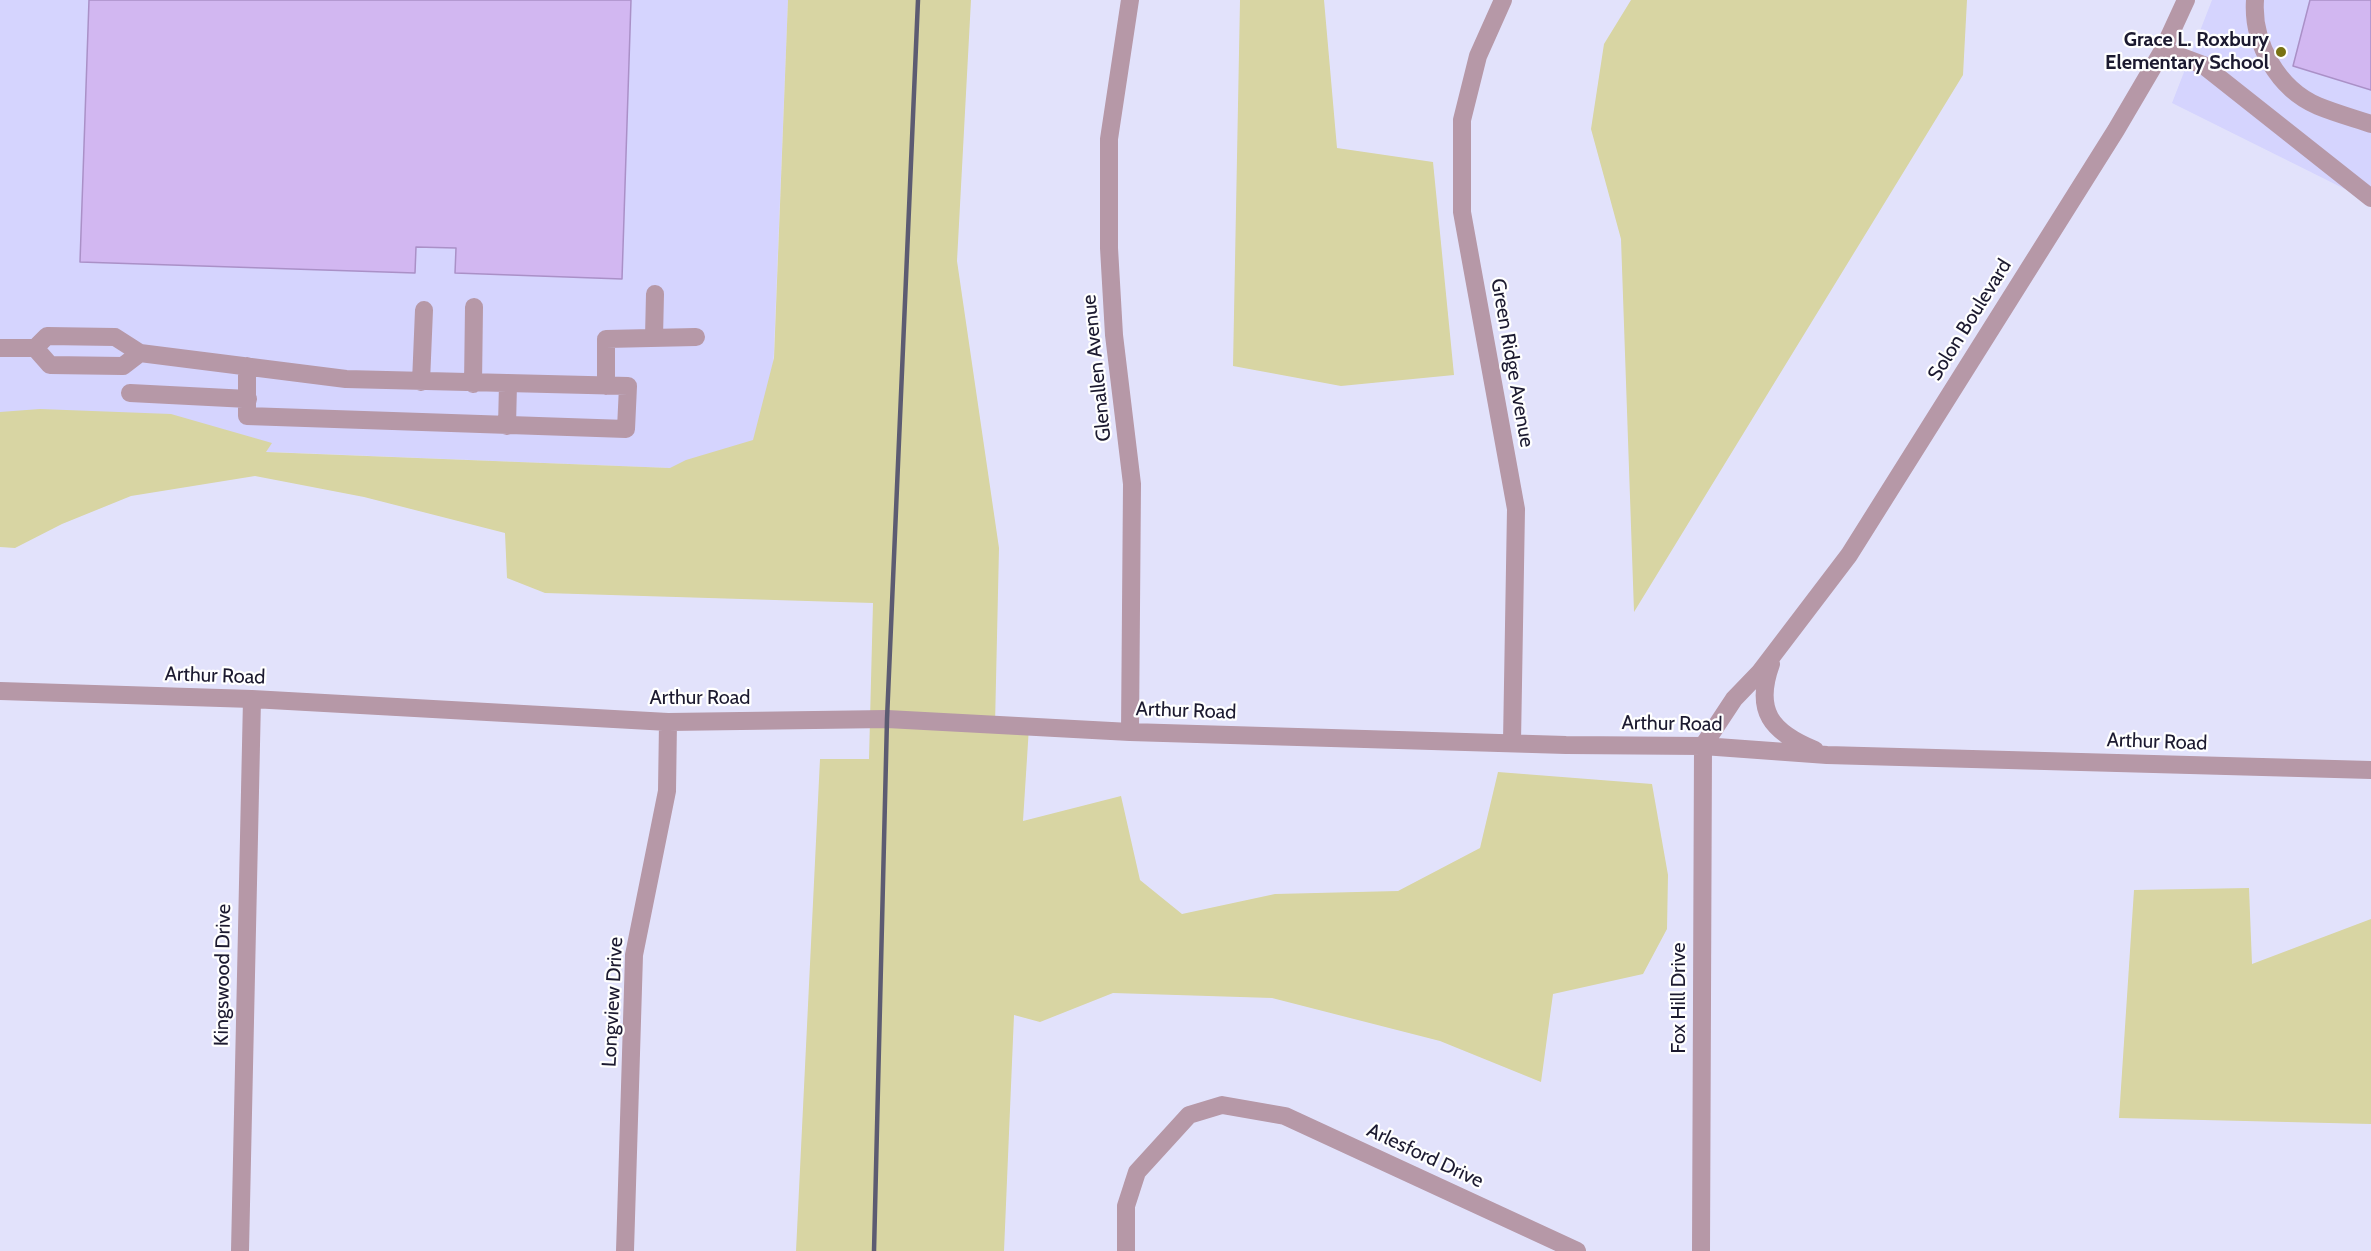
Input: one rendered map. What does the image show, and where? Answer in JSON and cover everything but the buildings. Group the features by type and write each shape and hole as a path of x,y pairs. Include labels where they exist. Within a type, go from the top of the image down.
{"street":[{"name":"Glenallen Avenue","path":"1130,0 1109,140 1109,248 1114,334 1132,484 1130,732"},
{"name":"Green Ridge Avenue","path":"1503,0 1478,56 1462,120 1462,212 1516,509 1512,742"},
{"name":"Solon Boulevard","path":"1703,746 1734,699 1775,654 1849,555 2163,50 2186,0"},
{"path":"2255,0 2262,49 2284,83 2316,105 2371,124"},
{"path":"2163,50 2203,65 2371,198"},
{"path":"654,337 655,294"},
{"path":"473,384 474,307"},
{"path":"421,382 424,310"},
{"path":"0,348 35,348 47,336 115,337 140,353 247,366 346,379 473,384 628,386 626,429 247,416 247,366"},
{"path":"606,386 606,339 696,337"},
{"path":"35,348 50,365 123,366 140,353"},
{"path":"507,426 508,384"},
{"path":"130,393 248,399"},
{"name":"Solon Boulevard","path":"1775,654 1764,684 1766,709 1776,729 1827,755"},
{"name":"Arthur Road","path":"0,691 252,699 668,722 887,719 1130,732 1703,746 1827,755 2371,770"},
{"name":"Kingswood Drive","path":"240,1251 252,699"},
{"name":"Longview Drive","path":"625,1251 634,955 667,791 668,722"},
{"name":"Fox Hill Drive","path":"1701,1251 1703,746"},
{"name":"Arlesford Drive","path":"1126,1251 1126,1206 1137,1172 1161,1143 1189,1115 1222,1105 1285,1116 1577,1251"}],"shaded area":[{"path":"0,0 788,0 769,472 0,441"},
{"path":"788,0 971,0 957,261 999,548 995,725 1029,727 1023,821 1121,796 1140,880 1182,914 1275,894 1398,891 1480,848 1498,772 1652,784 1668,875 1667,929 1643,974 1553,994 1541,1082 1440,1041 1272,998 1113,993 1040,1022 1014,1015 1004,1251 796,1251 820,759 869,759 873,603 545,593 507,578 505,533 364,497 255,476 131,496 62,524 15,548 0,547 0,412 40,409 171,414 272,443 266,452 670,468 686,460 753,440 774,358"},
{"path":"1240,0 1324,0 1337,148 1433,162 1454,375 1341,386 1233,366"},
{"path":"1631,0 1967,0 1963,75 1634,612 1621,239 1591,129 1604,44"},
{"name":"Grace L. Roxbury Elementary School","path":"2212,0 2371,0 2371,202 2172,103"},
{"path":"2249,888 2252,964 2371,919 2371,1124 2119,1118 2134,890"}],"railway":[{"path":"874,1251 887,719 918,0"}],"place":[{"name":"Grace L. Roxbury Elementary School","path":"2281,52"}]}
